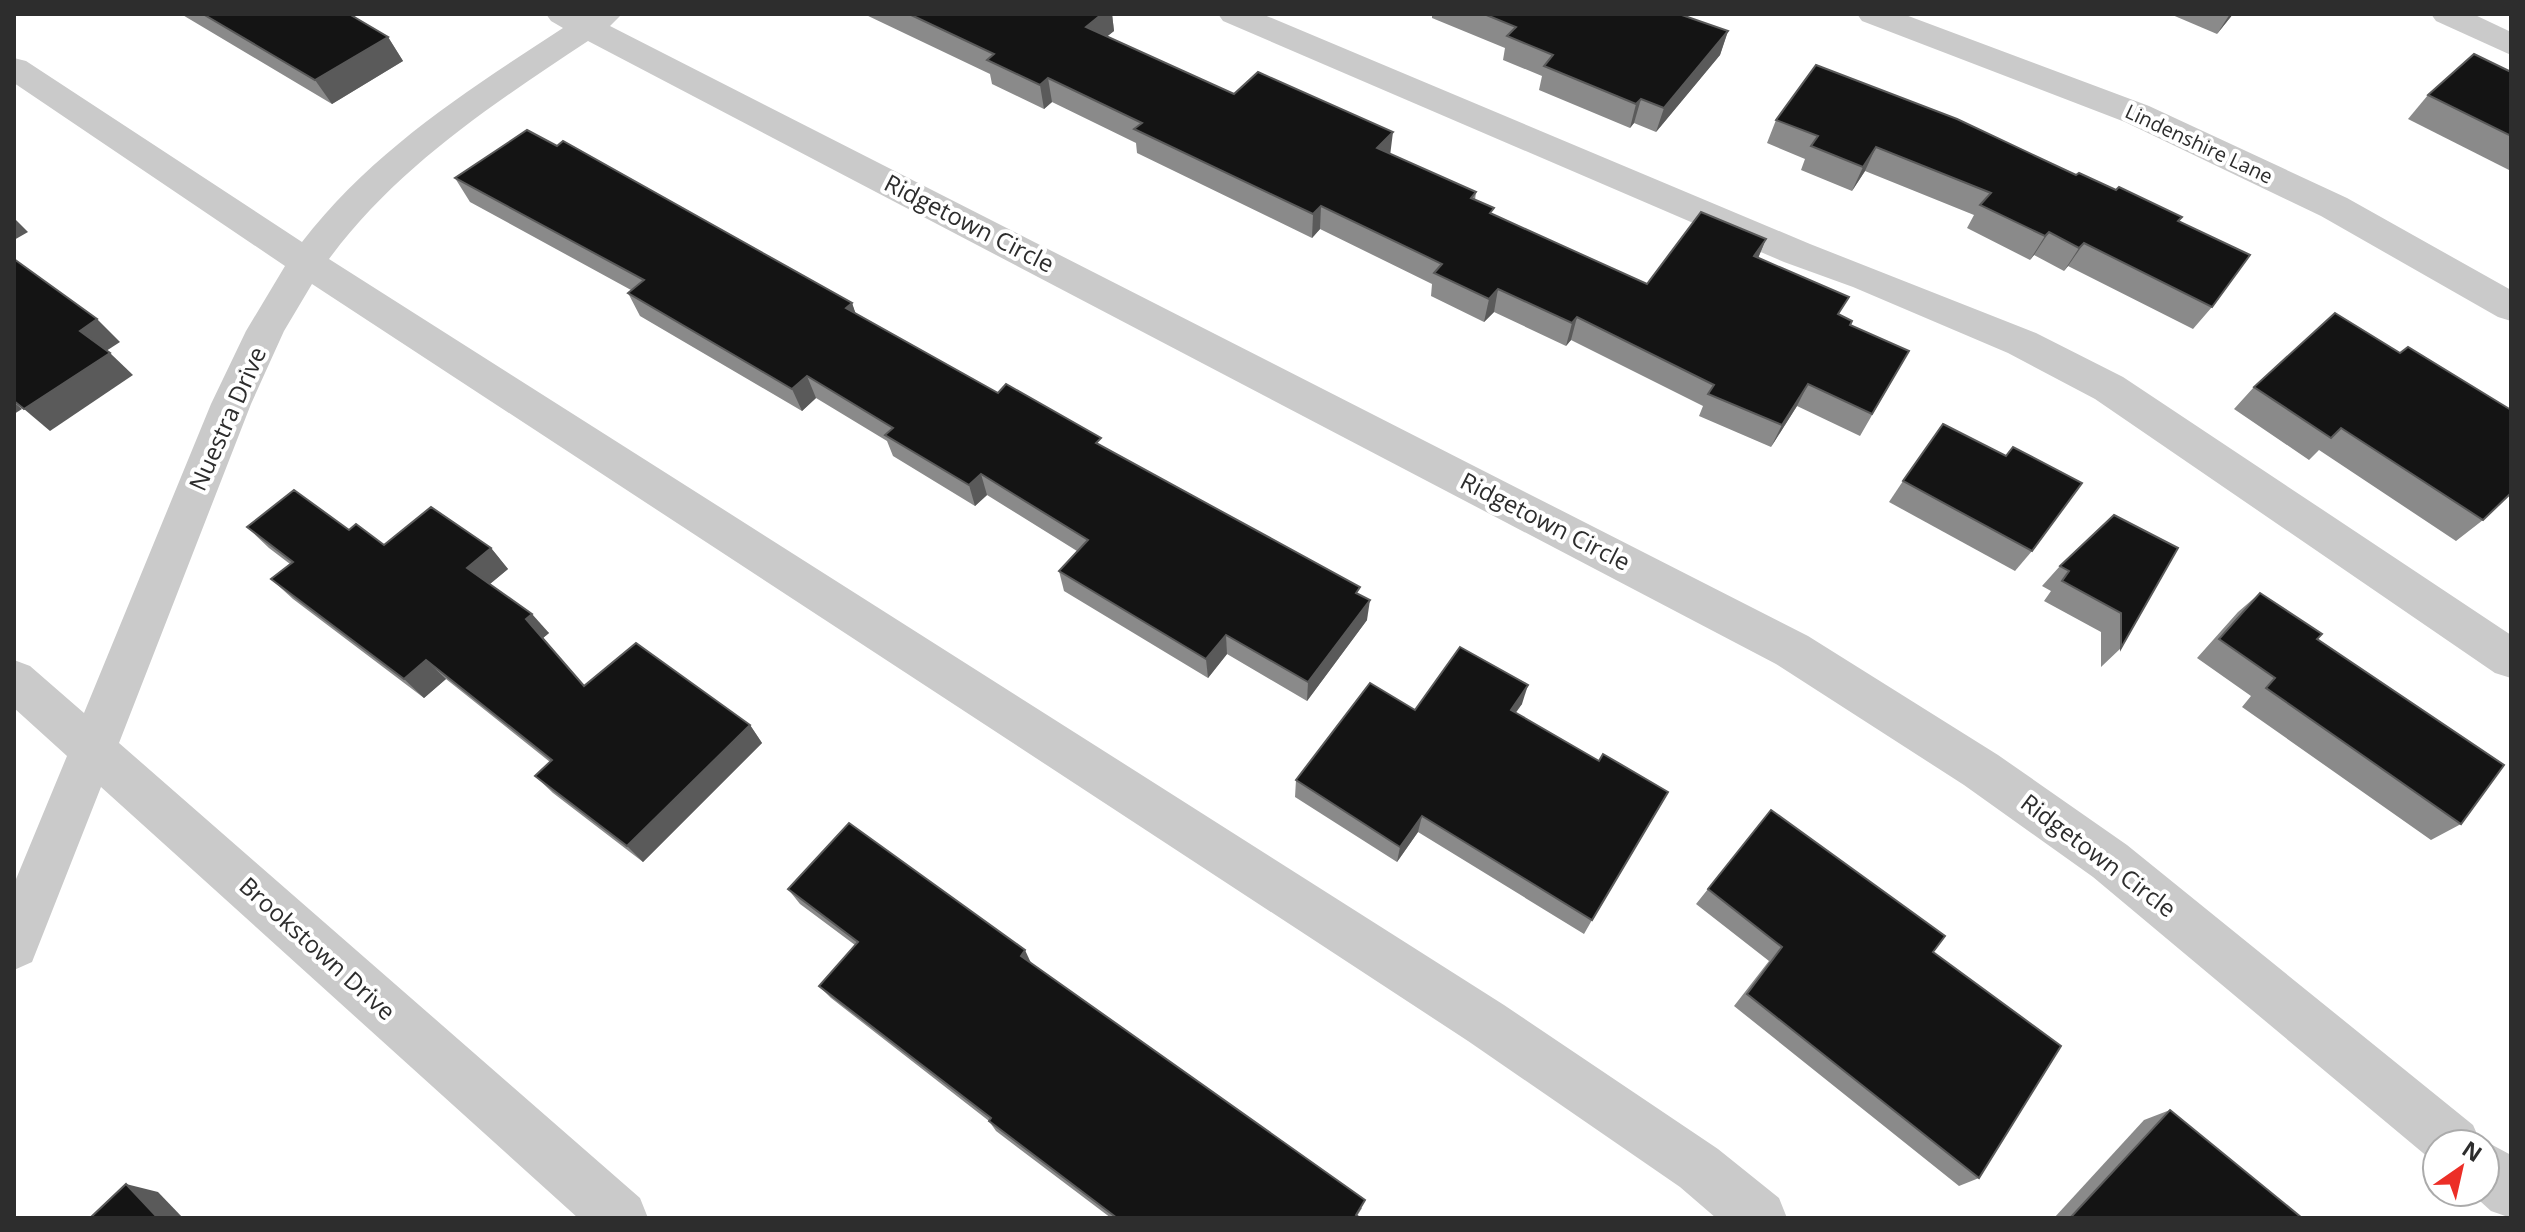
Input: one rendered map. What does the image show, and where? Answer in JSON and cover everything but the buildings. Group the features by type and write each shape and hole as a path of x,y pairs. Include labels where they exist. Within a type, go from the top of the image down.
{"street":[{"path":"1234,14 1797,253 1866,278 2022,343 2109,388 2511,659"},
{"name":"Lindenshire Lane","path":"1873,14 2137,114 2334,207 2511,307"},
{"path":"2447,14 2511,45"},
{"name":"Nuestra Drive","path":"14,945 252,359 306,262 356,203 428,135 585,18"},
{"name":"Ridgetown Circle","path":"585,18 1792,650 1981,770 2110,861 2435,1128"},
{"path":"14,68 306,262 1486,1023 1699,1168 1759,1218"},
{"name":"Brookstown Drive","path":"14,680 620,1218"}]}
